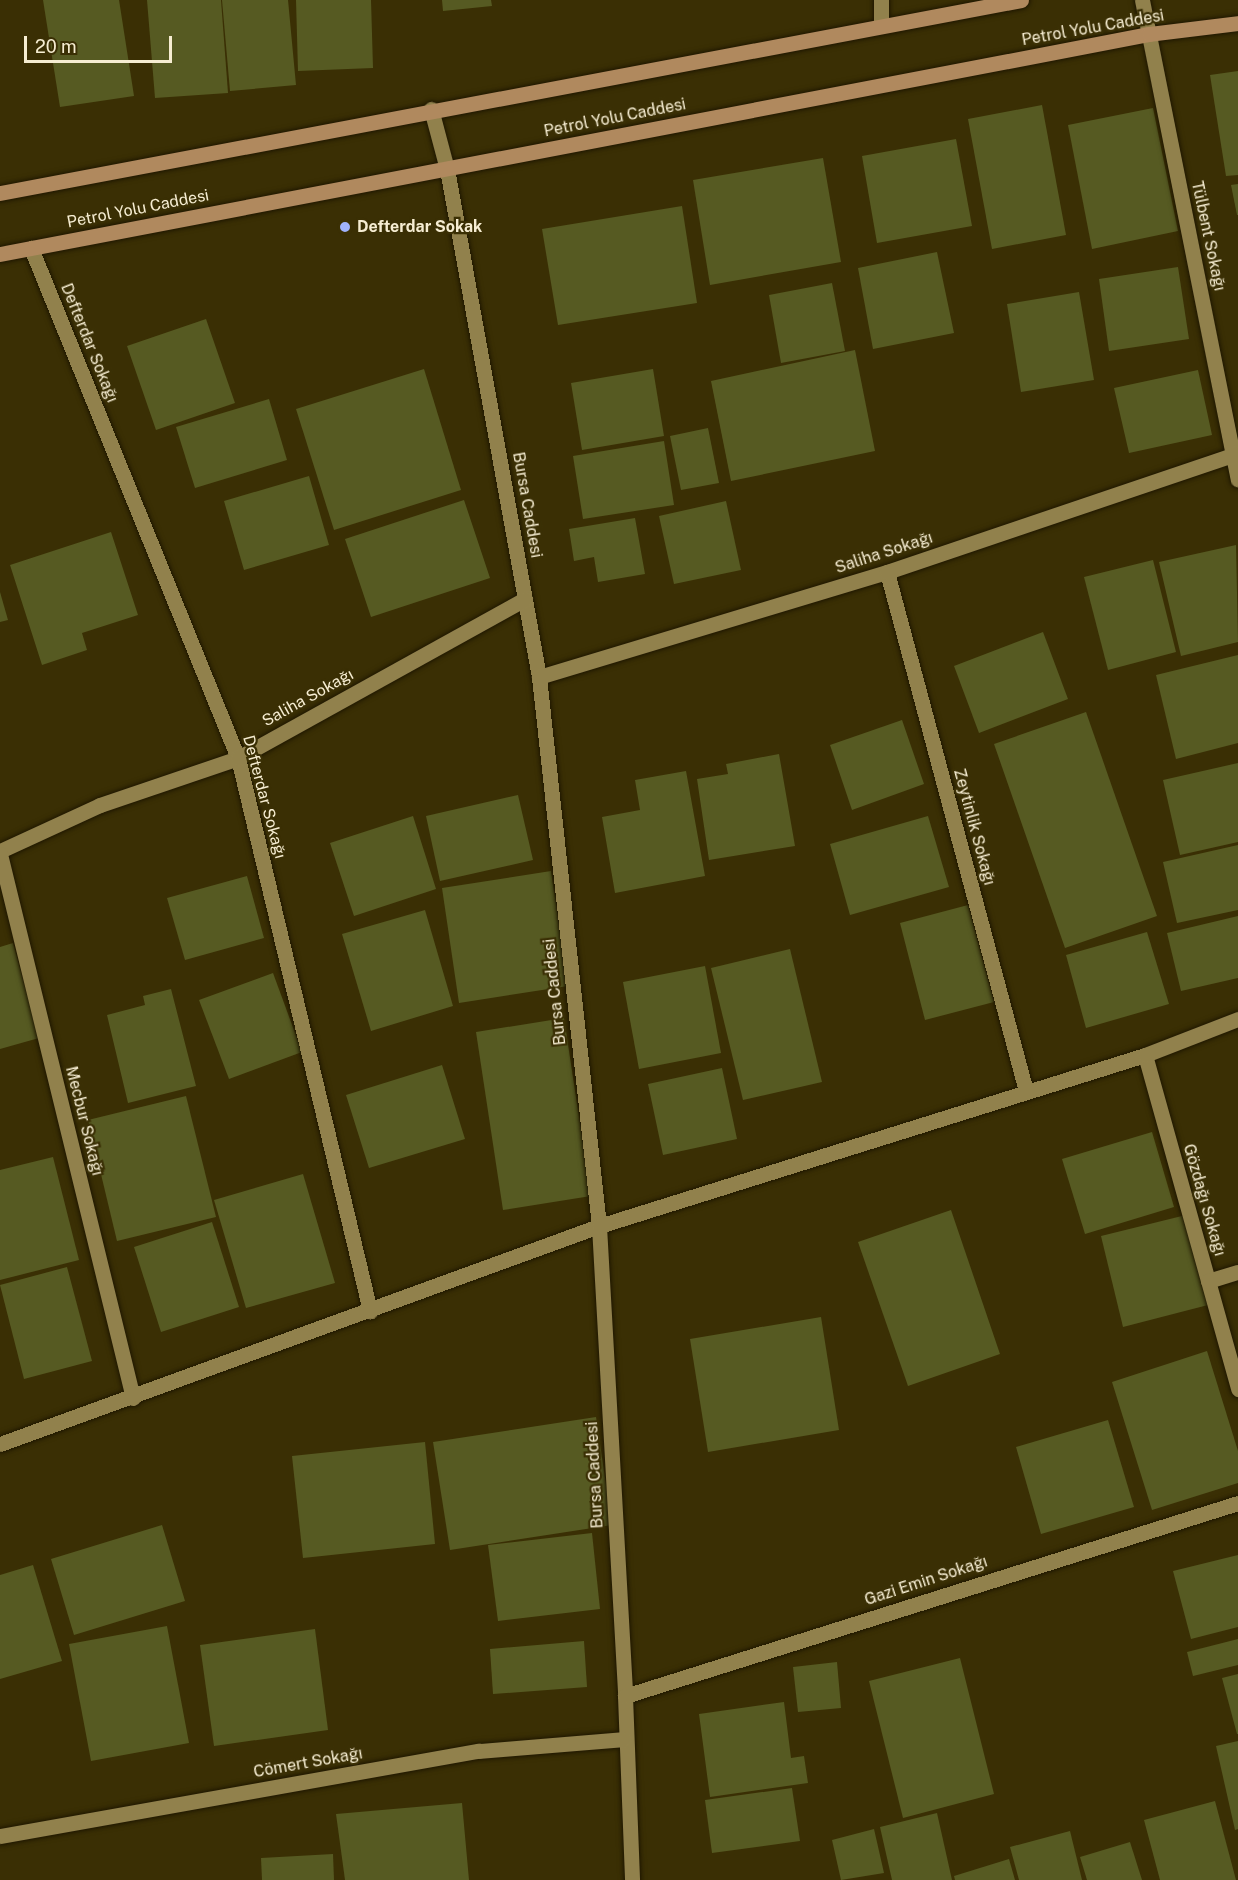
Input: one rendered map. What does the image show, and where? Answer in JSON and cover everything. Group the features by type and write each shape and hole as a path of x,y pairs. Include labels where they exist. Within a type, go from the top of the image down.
{"main road":[{"path":"0,193 431,109 881,24 1021,0"},
{"name":"Petrol Yolu Caddesi","path":"0,254 1149,34 1238,23"}],"street":[{"path":"880,0 881,24"},
{"name":"Tülbent Sokağı","path":"1142,0 1236,454 1238,479"},
{"name":"Bursa Caddesi","path":"431,109 447,169 539,677 599,1226 625,1696 624,1739 632,1880"},
{"name":"Defterdar Sokağı","path":"31,248 238,758 370,1311"},
{"name":"Saliha Sokağı","path":"539,677 887,572 1236,454"},
{"name":"Zeytinlik Sokağı","path":"887,572 1026,1091"},
{"name":"Saliha Sokağı","path":"0,852 100,805 238,758 525,599"},
{"name":"Mecbur Sokağı","path":"0,852 133,1398"},
{"path":"0,1444 133,1398 599,1226 1145,1055 1238,1019"},
{"name":"Gözdağı Sokağı","path":"1145,1055 1238,1389"},
{"path":"1208,1281 1238,1272"},
{"name":"Gazi Emin Sokağı","path":"625,1696 1238,1503"},
{"name":"Cömert Sokağı","path":"0,1836 479,1751 624,1739"}],"building":[{"path":"43,0 119,0 134,96 60,107"},
{"path":"147,0 221,0 228,93 155,98"},
{"path":"222,0 288,0 296,85 230,91"},
{"path":"296,0 371,0 373,68 298,71"},
{"path":"442,0 491,0 492,6 443,11"},
{"path":"1238,71 1238,175 1226,176 1210,75"},
{"path":"1042,105 1066,235 992,249 968,119"},
{"path":"1153,108 1178,231 1092,249 1068,125"},
{"path":"956,139 972,226 877,243 862,156"},
{"path":"823,158 841,262 710,285 693,180"},
{"path":"1238,184 1238,215 1237,215 1231,185"},
{"path":"682,206 697,303 558,325 542,229"},
{"path":"937,252 954,333 873,349 858,268"},
{"path":"1178,267 1189,339 1109,351 1099,279"},
{"path":"832,283 845,351 781,363 769,295"},
{"path":"1079,292 1094,380 1021,392 1007,304"},
{"path":"206,319 235,403 156,430 127,346"},
{"path":"855,350 875,451 731,481 711,381"},
{"path":"424,369 461,490 334,530 296,409"},
{"path":"653,369 664,436 582,450 571,383"},
{"path":"1198,370 1212,435 1129,453 1114,388"},
{"path":"269,399 287,460 195,488 176,427"},
{"path":"708,428 719,483 681,490 670,436"},
{"path":"664,441 674,505 583,519 573,456"},
{"path":"309,476 329,545 244,570 224,501"},
{"path":"464,500 490,578 371,617 345,539"},
{"path":"726,501 741,570 674,584 659,516"},
{"path":"635,518 645,574 598,582 594,557 574,561 569,529"},
{"path":"111,532 138,615 82,633 87,650 42,665 10,565"},
{"path":"1236,545 1238,642 1181,656 1159,562"},
{"path":"1153,560 1176,652 1108,670 1084,577"},
{"path":"0,592 8,620 0,622"},
{"path":"1043,632 1068,699 979,733 954,666"},
{"path":"1238,655 1238,743 1176,759 1156,675"},
{"path":"1086,712 1157,916 1065,948 994,744"},
{"path":"902,720 924,784 852,810 830,745"},
{"path":"779,754 795,846 709,860 697,779 728,774 726,764"},
{"path":"1238,763 1238,842 1180,855 1163,780"},
{"path":"686,771 705,876 615,893 602,817 640,810 635,780"},
{"path":"518,795 533,860 440,881 426,816"},
{"path":"413,816 436,889 354,916 330,843"},
{"path":"928,816 949,887 850,915 830,844"},
{"path":"1238,845 1238,910 1177,923 1163,862"},
{"path":"551,871 568,986 459,1003 442,888"},
{"path":"247,876 264,938 185,960 167,898"},
{"path":"968,905 994,1002 925,1020 900,923"},
{"path":"425,910 453,1006 371,1031 342,934"},
{"path":"1238,916 1238,978 1181,991 1167,933"},
{"path":"1147,932 1169,1004 1086,1028 1066,955"},
{"path":"13,943 39,1038 0,1049 0,947"},
{"path":"790,949 822,1082 743,1100 711,968"},
{"path":"705,966 721,1053 639,1069 623,982"},
{"path":"273,973 302,1052 229,1079 199,1000"},
{"path":"171,989 196,1086 128,1103 107,1015 145,1005 143,996"},
{"path":"564,1018 591,1196 503,1210 476,1032"},
{"path":"442,1065 465,1139 369,1168 346,1095"},
{"path":"722,1068 737,1139 663,1155 648,1084"},
{"path":"186,1096 216,1217 117,1241 88,1120"},
{"path":"1152,1132 1174,1207 1085,1234 1062,1159"},
{"path":"53,1157 79,1260 0,1280 0,1170"},
{"path":"303,1174 335,1283 246,1308 214,1200"},
{"path":"951,1210 1000,1354 908,1386 858,1242"},
{"path":"1186,1215 1208,1305 1123,1327 1101,1236"},
{"path":"212,1222 239,1307 161,1332 134,1247"},
{"path":"67,1267 92,1361 24,1379 0,1285"},
{"path":"821,1317 839,1430 708,1452 690,1339"},
{"path":"1207,1351 1238,1451 1238,1483 1152,1510 1112,1382"},
{"path":"596,1417 612,1525 450,1550 433,1442"},
{"path":"1108,1420 1134,1507 1041,1534 1016,1447"},
{"path":"425,1442 435,1544 303,1558 292,1456"},
{"path":"162,1525 185,1601 74,1635 51,1559"},
{"path":"592,1533 600,1609 498,1621 488,1545"},
{"path":"1238,1555 1238,1627 1191,1639 1173,1571"},
{"path":"33,1565 62,1661 0,1679 0,1575"},
{"path":"167,1626 189,1743 91,1761 69,1644"},
{"path":"315,1629 328,1730 214,1746 200,1645"},
{"path":"1238,1639 1238,1665 1193,1676 1187,1652"},
{"path":"584,1641 587,1687 493,1694 490,1649"},
{"path":"960,1658 994,1794 903,1818 869,1681"},
{"path":"837,1662 841,1708 798,1712 793,1667"},
{"path":"1238,1674 1238,1734 1237,1734 1222,1678"},
{"path":"784,1702 791,1758 804,1756 808,1783 710,1797 699,1714"},
{"path":"1238,1741 1238,1829 1235,1830 1216,1746"},
{"path":"792,1788 800,1841 712,1853 705,1800"},
{"path":"1215,1801 1236,1880 1160,1880 1144,1820"},
{"path":"462,1803 469,1880 345,1880 336,1814"},
{"path":"937,1813 952,1880 892,1880 880,1827"},
{"path":"874,1829 884,1873 841,1880 832,1840"},
{"path":"1070,1831 1082,1880 1019,1880 1010,1847"},
{"path":"1130,1842 1142,1880 1087,1880 1080,1857"},
{"path":"333,1854 334,1880 262,1880 261,1858"},
{"path":"1009,1859 1015,1880 955,1880 954,1876"}],"place":[{"name":"Defterdar Sokak","path":"345,227"}]}
